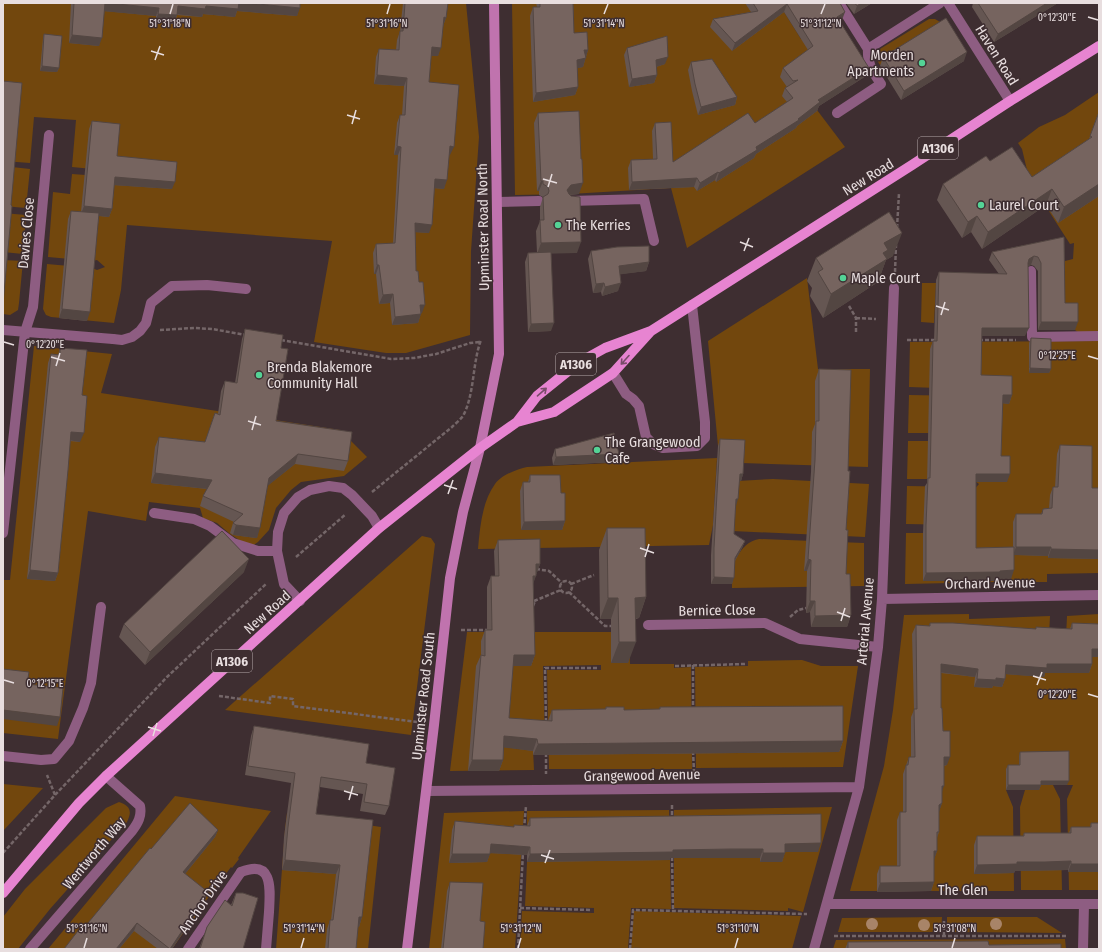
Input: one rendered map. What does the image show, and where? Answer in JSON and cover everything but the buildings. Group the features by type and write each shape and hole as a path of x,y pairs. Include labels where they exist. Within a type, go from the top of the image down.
{"main road":[{"name":"New Road","path":"3,893 79,803 196,693 300,601 379,528 480,448 518,422 538,396 578,363 605,348 651,331 900,173 1010,101 1099,46"},
{"name":"New Road","path":"518,422 554,412 613,373 651,331"}],"street":[{"name":"Upminster Road North","path":"480,448 499,354 494,3"},
{"path":"838,113 881,84 870,66 867,57 868,49 839,3"},
{"path":"868,49 940,3"},
{"name":"Haven Road","path":"948,3 1010,101"},
{"name":"Davies Close","path":"3,533 25,332 33,307 49,135"},
{"path":"570,201 644,199 654,241"},
{"path":"497,202 539,201"},
{"path":"1031,271 1032,337 1099,336"},
{"path":"3,330 122,340 132,337 140,332 146,323 151,303 172,286 207,285 246,289"},
{"name":"Arterial Avenue","path":"814,949 859,786 878,647 882,599 894,288"},
{"path":"613,373 626,394 639,406 646,437 653,444 663,448 697,446 704,438 706,422 692,306"},
{"name":"Upminster Road South","path":"407,949 427,791 450,578 463,512 480,448"},
{"path":"300,601 284,584 277,550 278,532 284,513 298,497 310,490 329,486 343,488 352,495 372,516 379,528"},
{"path":"154,513 194,519 210,526 233,543 258,551 277,550"},
{"name":"Orchard Avenue","path":"882,599 1099,595"},
{"path":"3,756 41,760 54,759 69,741 92,683 101,606"},
{"name":"Bernice Close","path":"648,625 765,622 800,639 878,647"},
{"name":"Wentworth Way","path":"30,949 132,831 138,822 141,813 140,806 106,776"},
{"name":"Grangewood Avenue","path":"427,791 859,786"},
{"name":"Anchor Drive","path":"188,949 241,872 249,869 259,869 269,879 270,891 266,949"},
{"name":"The Glen","path":"827,904 1099,904"},
{"path":"1083,949 1084,904"}],"path":[{"path":"897,235 900,173"},
{"path":"894,288 896,242"},
{"path":"849,306 856,318 856,334"},
{"path":"140,332 194,328 212,329 247,335"},
{"path":"975,340 1020,340 1032,337"},
{"path":"277,340 391,359 414,358 436,354 470,343 480,342"},
{"path":"892,340 937,340"},
{"path":"536,569 549,571 562,583"},
{"path":"562,583 567,581 571,584 594,575"},
{"path":"561,590 560,588 562,583"},
{"path":"569,592 572,587 571,584"},
{"path":"530,605 534,601 561,590 563,592 569,592 605,626 619,626"},
{"path":"533,608 534,601"},
{"path":"444,630 494,630"},
{"path":"675,666 745,664"},
{"path":"693,665 693,711"},
{"path":"546,729 545,668 599,668"},
{"path":"196,693 270,703 270,696 286,698 293,699 293,706 434,725"},
{"path":"694,750 694,788"},
{"path":"546,752 546,790"},
{"path":"3,853 55,795 41,760"},
{"path":"672,788 672,819"},
{"path":"524,830 526,790"},
{"path":"518,949 523,845"},
{"path":"672,849 673,910"},
{"path":"520,908 592,910"},
{"path":"630,949 633,910 824,914"},
{"path":"818,936 1083,936"}],"shaded area":[{"path":"3,3 466,3 479,137 471,251 470,335 406,353 386,353 314,342 332,241 127,225 121,290 114,323 51,317 46,315 43,309 47,264 92,268 97,270 105,267 97,260 92,261 48,257 53,192 70,194 72,174 113,177 113,171 72,167 76,120 34,117 30,163 3,161"},
{"path":"512,3 781,3 779,4 801,39 845,43 786,69 845,147 687,248 671,188 570,194 515,195"},
{"path":"929,19 935,19 940,22 880,65 877,53 880,49"},
{"path":"1099,92 1099,333 1079,333 1075,330 1075,312 1062,311 1061,262 1073,259 1074,243 1070,244 1034,188 1027,170 1022,149 1018,143 1039,127 1065,115"},
{"path":"3,166 30,169 26,208 3,206"},
{"path":"3,213 26,215 23,254 3,252"},
{"path":"3,260 23,261 18,310 10,315 3,314"},
{"path":"807,278 818,369 870,369 868,467 742,463 743,447 718,446 708,341"},
{"path":"922,283 936,283 934,323 921,322"},
{"path":"1099,341 1099,573 1047,574 1047,582 1014,582 1011,579 999,579 997,582 905,584 906,533 961,533 961,525 906,524 907,486 963,487 973,491 979,484 972,479 907,479 908,441 964,441 965,433 908,433 909,395 966,396 967,389 909,387 910,342"},
{"path":"34,346 112,354 101,393 340,430 367,457 344,476 301,482 291,490 276,508 269,530 252,546 247,545 230,534 217,523 203,518 200,508 149,502 146,521 88,511 58,739 3,733 3,580 10,580"},
{"path":"717,458 713,525 709,545 478,549 482,515 487,499 498,481 505,475 515,471 527,467"},
{"path":"773,479 869,484 865,537 732,531 737,481"},
{"path":"422,536 431,538 435,544 411,735 225,710"},
{"path":"759,539 864,543 864,586 732,588 732,555 737,557 746,545"},
{"path":"969,614 969,619 1050,616 1049,636 1066,637 1067,616 1099,614 1099,890 1069,890 1067,799 1073,785 1053,785 1060,799 1062,890 1021,890 1020,807 1025,790 1006,790 1013,807 1014,891 850,891 884,766 893,710 904,615"},
{"path":"467,632 629,632 630,664 674,664 674,668 691,667 692,769 549,769 547,670 601,670 601,665 543,666 545,749 533,749 534,770 450,771"},
{"path":"802,660 821,666 858,666 843,767 696,768 695,667 748,666 748,661"},
{"path":"3,784 43,788 3,831"},
{"path":"175,796 271,811 238,858 239,859 232,868 231,867 200,909 201,911 172,949 48,949"},
{"path":"119,802 126,805 130,812 127,822 50,909 18,949 3,949 3,917 25,889 106,808"},
{"path":"832,807 803,912 788,908 788,911 674,908 674,810"},
{"path":"669,810 671,909 631,908 628,949 520,949 522,911 594,913 594,908 525,906 527,811"},
{"path":"524,811 515,949 429,949 444,813"},
{"path":"287,813 381,827 368,949 276,949"},
{"path":"634,911 801,916 792,949 631,949"},
{"path":"942,917 941,932 838,932 842,918"},
{"path":"947,917 1037,917 1062,933 947,932"},
{"path":"1065,939 1066,949 833,949 836,940"}],"place":[{"name":"Morden Apartments","path":"922,63"},
{"name":"Laurel Court","path":"981,205"},
{"name":"The Kerries","path":"558,225"},
{"name":"Maple Court","path":"843,278"},
{"name":"Brenda Blakemore Community Hall","path":"259,375"},
{"name":"The Grangewood Cafe","path":"597,450"}]}
